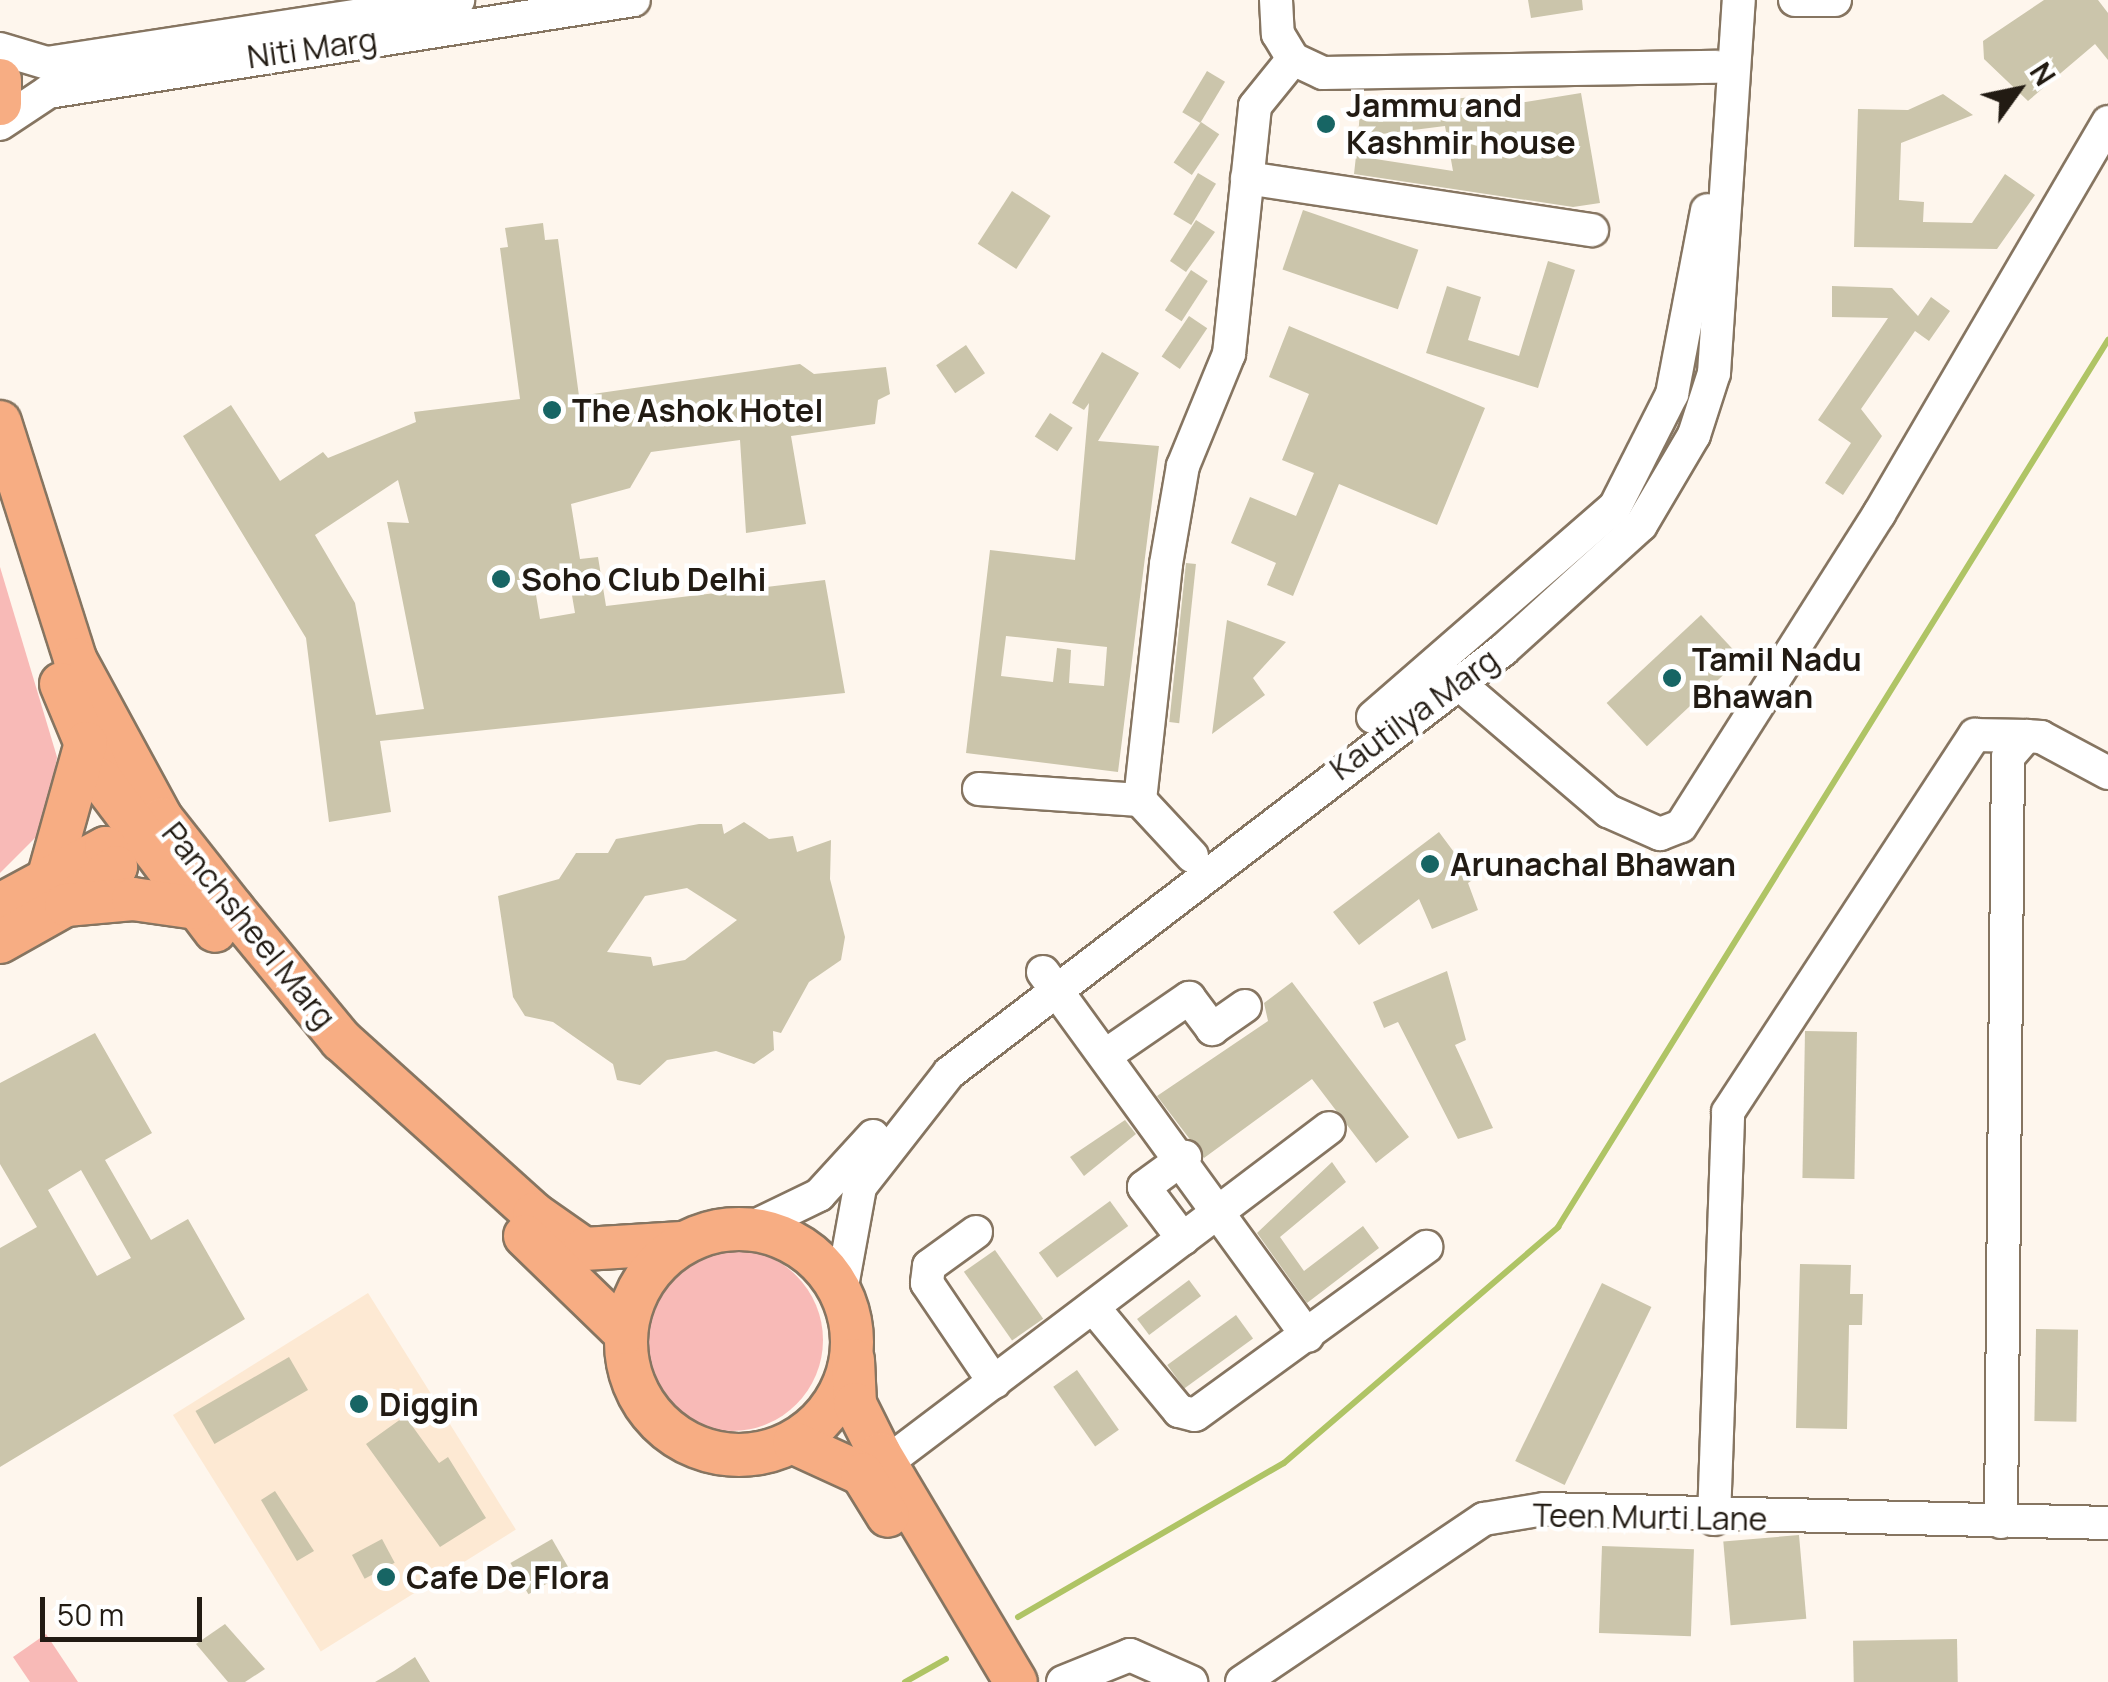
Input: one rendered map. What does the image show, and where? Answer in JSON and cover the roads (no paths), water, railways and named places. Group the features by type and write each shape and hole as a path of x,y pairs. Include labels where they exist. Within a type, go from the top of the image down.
{"main road":[{"path":"0,80 0,104"},
{"name":"Panchsheel Marg","path":"0,422 75,659 162,819 341,1040 584,1249 682,1243"},
{"name":"Panchsheel Marg","path":"0,500 86,743 148,854 372,1106 625,1333"},
{"path":"0,942 58,889 86,743"},
{"path":"0,905 58,889 196,908"},
{"path":"853,1350 844,1387 794,1443 756,1456 679,1439 637,1393 625,1333 642,1281 682,1243 751,1228 804,1250 841,1292 853,1350 855,1404 1016,1682"},
{"path":"794,1443 862,1474 990,1682"}],"street":[{"name":"Niti Marg","path":"0,49 47,63 458,0"},
{"name":"Niti Marg","path":"0,124 63,90 634,0"},
{"path":"1276,0 1278,34 1293,60 1323,73 1716,67"},
{"name":"Kautilya Marg","path":"841,1292 860,1187 949,1073 1048,979 1192,856 1516,600 1616,507 1672,394 1691,318 1719,0"},
{"name":"Kautilya Marg","path":"751,1228 818,1195 935,1062 1457,682 1640,525 1694,435 1723,302 1740,0"},
{"path":"1795,0 1834,0"},
{"path":"1140,800 1174,503 1229,354 1255,106 1293,60"},
{"path":"1457,682 1608,811 1649,831 1681,826 1878,514 2108,122"},
{"path":"1247,178 1592,230"},
{"path":"1714,1519 1728,1112 1975,734 2026,736 2108,773"},
{"path":"2000,1522 2008,758 2026,736"},
{"path":"979,789 1140,800 1192,856"},
{"path":"1048,979 1185,1157 1307,1336"},
{"path":"1106,1055 1188,998 1212,1029 1245,1006"},
{"path":"886,1463 1329,1128"},
{"path":"1183,1239 1144,1186 1185,1157"},
{"path":"976,1232 930,1266 927,1283 994,1382"},
{"path":"1093,1307 1180,1411 1195,1415 1426,1247"},
{"name":"Teen Murti Lane","path":"1242,1682 1484,1518 1544,1509 1714,1519 2108,1523"},
{"path":"1062,1682 1130,1655 1192,1682"}],"waterway":[{"path":"1018,1617 1284,1463 1558,1227 2108,340"},
{"path":"905,1682 946,1659"}],"place":[{"name":"Jammu and Kashmir house","path":"1326,124"},
{"name":"The Ashok Hotel","path":"552,410"},
{"name":"Soho Club Delhi","path":"501,579"},
{"name":"Tamil Nadu Bhawan","path":"1672,678"},
{"name":"Arunachal Bhawan","path":"1430,864"},
{"name":"Diggin","path":"359,1404"},
{"name":"Cafe De Flora","path":"386,1577"}]}
